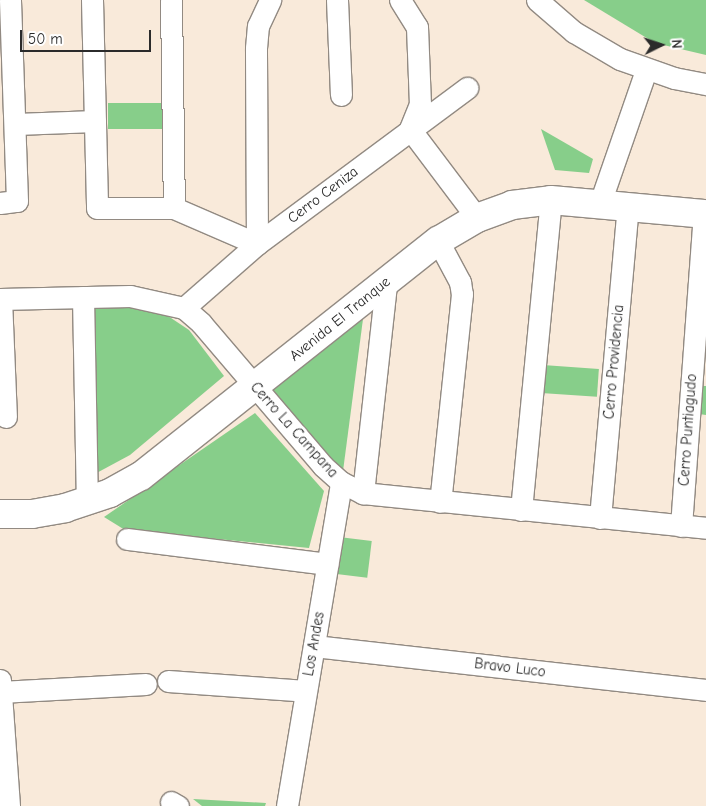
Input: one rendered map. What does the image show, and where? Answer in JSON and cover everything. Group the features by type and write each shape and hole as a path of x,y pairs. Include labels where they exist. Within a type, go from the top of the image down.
{"street":[{"path":"0,203 17,201 16,124 10,0"},
{"path":"92,0 97,208 174,208 257,244 256,48 258,26 270,0"},
{"path":"171,0 174,208"},
{"path":"337,0 342,95"},
{"path":"400,0 417,27 420,104 410,129 477,218"},
{"path":"537,0 596,46 646,70 706,84"},
{"path":"600,203 646,70"},
{"name":"Cerro Ceniza","path":"184,308 257,244 467,88"},
{"path":"16,124 95,121"},
{"path":"521,510 551,200"},
{"name":"Avenida El Tranque","path":"0,514 32,514 87,502 122,488 154,468 438,241 477,218 512,205 551,200 705,214"},
{"name":"Cerro Providencia","path":"600,518 628,206"},
{"name":"Cerro Puntiagudo","path":"681,526 705,214"},
{"path":"438,241 460,282 462,294 440,502"},
{"path":"363,493 386,282"},
{"path":"83,297 87,502"},
{"name":"Cerro La Campana","path":"1,299 144,298 184,308 201,323 256,386 313,456 341,482 363,493 706,528"},
{"path":"1,299 6,417"},
{"name":"Los Andes","path":"287,806 341,482"},
{"path":"127,539 327,564"},
{"name":"Bravo Luco","path":"314,646 706,690"},
{"path":"0,679 2,746 10,806"},
{"path":"168,681 306,691"},
{"path":"0,692 146,684"}],"green space":[{"path":"584,0 706,0 706,55 655,43"},
{"path":"108,103 165,103 165,129 108,129"},
{"path":"541,129 593,159 589,173 555,170"},
{"path":"128,303 168,316 189,330 224,376 130,455 91,476 93,307"},
{"path":"363,319 343,471 271,391"},
{"path":"543,365 599,369 597,397 541,393"},
{"path":"702,386 706,386 706,415 699,414"},
{"path":"255,413 324,491 309,548 125,530 104,517"},
{"path":"339,537 372,541 367,578 334,574"},
{"path":"193,799 266,803 265,806 202,806"}]}
